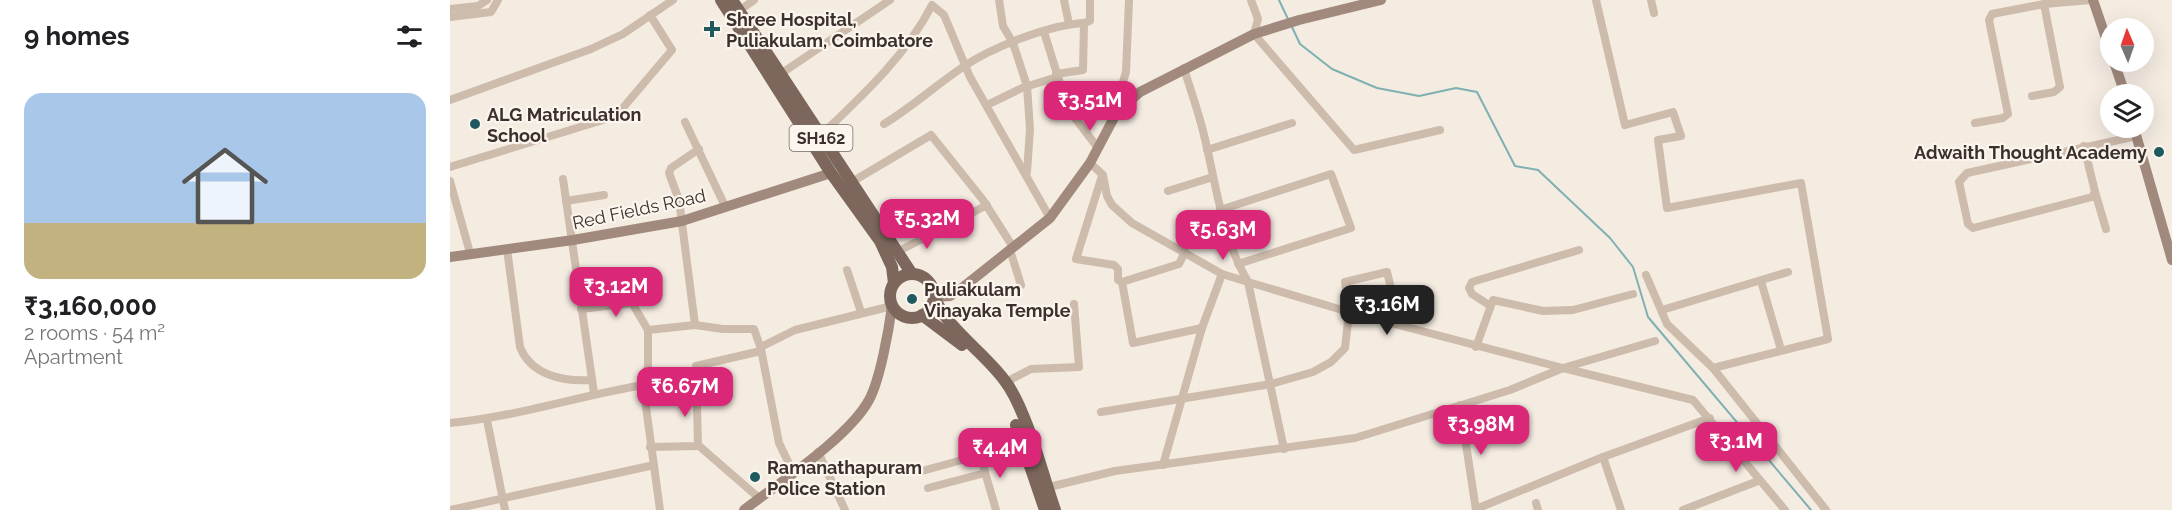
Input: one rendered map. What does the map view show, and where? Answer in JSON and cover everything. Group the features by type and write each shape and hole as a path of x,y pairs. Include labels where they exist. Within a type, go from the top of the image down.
{"main road":[{"name":"SH162","path":"721,0 734,9 831,173 845,185"},
{"name":"SH162","path":"776,77 820,136 845,185 912,274 928,282 934,297"},
{"path":"845,185 880,241 892,267 894,283 890,294 892,306 902,315 922,315 956,340 996,381 1009,405 1042,488 1055,510"},
{"path":"894,283 905,275 912,274"},
{"path":"934,297 941,312 1006,382 1018,407 1042,488 1045,510"},
{"path":"922,315 930,308 934,297"}],"street":[{"path":"450,9 478,6 487,0"},
{"path":"450,16 491,12 498,0"},
{"path":"450,100 591,49 623,34 673,0"},
{"path":"734,9 754,0"},
{"path":"776,77 890,0"},
{"path":"999,0 1003,26 1013,43 1027,86 1030,129 1027,174"},
{"path":"1064,0 1069,24"},
{"path":"884,124 965,65 1044,32 1069,24 1090,21 1090,0"},
{"path":"1117,112 1116,105 1126,72 1129,0"},
{"path":"1251,0 1258,19 1254,34"},
{"path":"934,297 950,296 963,288 1050,218 1090,163 1117,112 1140,92 1254,34 1276,26 1381,0"},
{"path":"1596,0 1625,125 1673,112 1681,136 1658,140 1668,208 1801,183 1828,339 1713,368"},
{"path":"1651,0 1654,13"},
{"path":"1975,123 2003,118 2008,114 1989,20 1992,14 2044,4 2092,0 2100,22"},
{"path":"820,136 864,94 898,56 934,2 944,15 965,65 1050,218"},
{"path":"2032,96 2054,92 2060,87 2044,4"},
{"path":"450,167 616,116 672,50 650,15"},
{"path":"987,105 1057,75 1083,70 1084,23"},
{"path":"1044,32 1068,109 1098,148"},
{"path":"1254,34 1354,150 1440,130"},
{"path":"1184,68 1207,150 1220,210 1238,264 1248,282 1284,448"},
{"path":"685,122 725,206"},
{"path":"1207,150 1292,123"},
{"path":"845,185 931,135 987,205 1011,249 1021,285"},
{"path":"2095,192 2092,197 2084,200 1973,228 1968,224 1959,182 1967,172 2113,138"},
{"path":"2137,138 2172,260"},
{"path":"2084,146 2106,230"},
{"path":"695,325 679,200 669,173 670,168 699,148"},
{"path":"1090,163 1103,175 1107,196 1118,211 1132,223 1222,274 1476,347 1693,400 1710,418 1758,481 1785,510"},
{"name":"Red Fields Road","path":"450,256 573,240 682,220 831,173"},
{"path":"1220,210 1331,174 1351,228 1238,264"},
{"path":"1103,175 1076,259 1114,265 1118,269 1118,280 1122,282 1133,342 1202,328"},
{"path":"1168,191 1213,177"},
{"path":"563,179 594,393"},
{"path":"450,181 470,254"},
{"path":"566,201 604,195"},
{"path":"897,252 987,205"},
{"path":"507,249 520,346 525,360 547,375 592,380"},
{"path":"1489,304 1473,294 1469,288 1472,282 1579,250"},
{"path":"1122,282 1179,264 1185,252"},
{"path":"847,270 861,312"},
{"path":"1101,412 1184,396 1271,384 1312,372 1345,348 1348,312 1345,282 1387,272 1390,284"},
{"path":"1662,310 1788,272"},
{"path":"1163,465 1202,328 1222,274"},
{"path":"1646,275 1667,324 1713,368 1826,510"},
{"path":"1761,281 1781,351"},
{"path":"1476,347 1489,304 1493,300 1543,311 1573,310 1633,294"},
{"path":"581,309 632,303 648,330 648,366 643,386 660,510"},
{"path":"1006,382 1031,369 1079,367 1074,304"},
{"path":"698,445 696,366 761,349 795,330 892,306 890,324 870,399 854,424 744,510"},
{"path":"648,330 695,325 754,329 761,349 779,443 793,472"},
{"path":"1042,488 1115,471 1355,438 1510,390 1563,368 1655,342"},
{"path":"450,423 487,420 594,393 643,386"},
{"path":"1460,405 1476,510 1603,457 1710,418"},
{"path":"487,420 506,510"},
{"path":"650,447 698,445 759,498"},
{"path":"818,452 844,510"},
{"path":"922,471 980,455 995,510"},
{"path":"1603,457 1621,510"},
{"path":"450,510 654,465"},
{"path":"928,488 985,473"},
{"path":"1683,510 1758,481"}],"waterway":[{"path":"1279,0 1288,19"},
{"path":"1292,27 1300,44 1332,69 1377,88 1419,96 1456,88 1477,92 1515,166 1538,170 1610,238 1633,267 1648,317 1811,510"}],"place":[{"name":"Shree Hospital, Puliakulam, Coimbatore","path":"712,29"},
{"name":"ALG Matriculation School","path":"475,124"},
{"name":"Adwaith Thought Academy","path":"2159,152"},
{"name":"Puliakulam Vinayaka Temple","path":"912,299"},
{"name":"Ramanathapuram Police Station","path":"755,477"}]}
